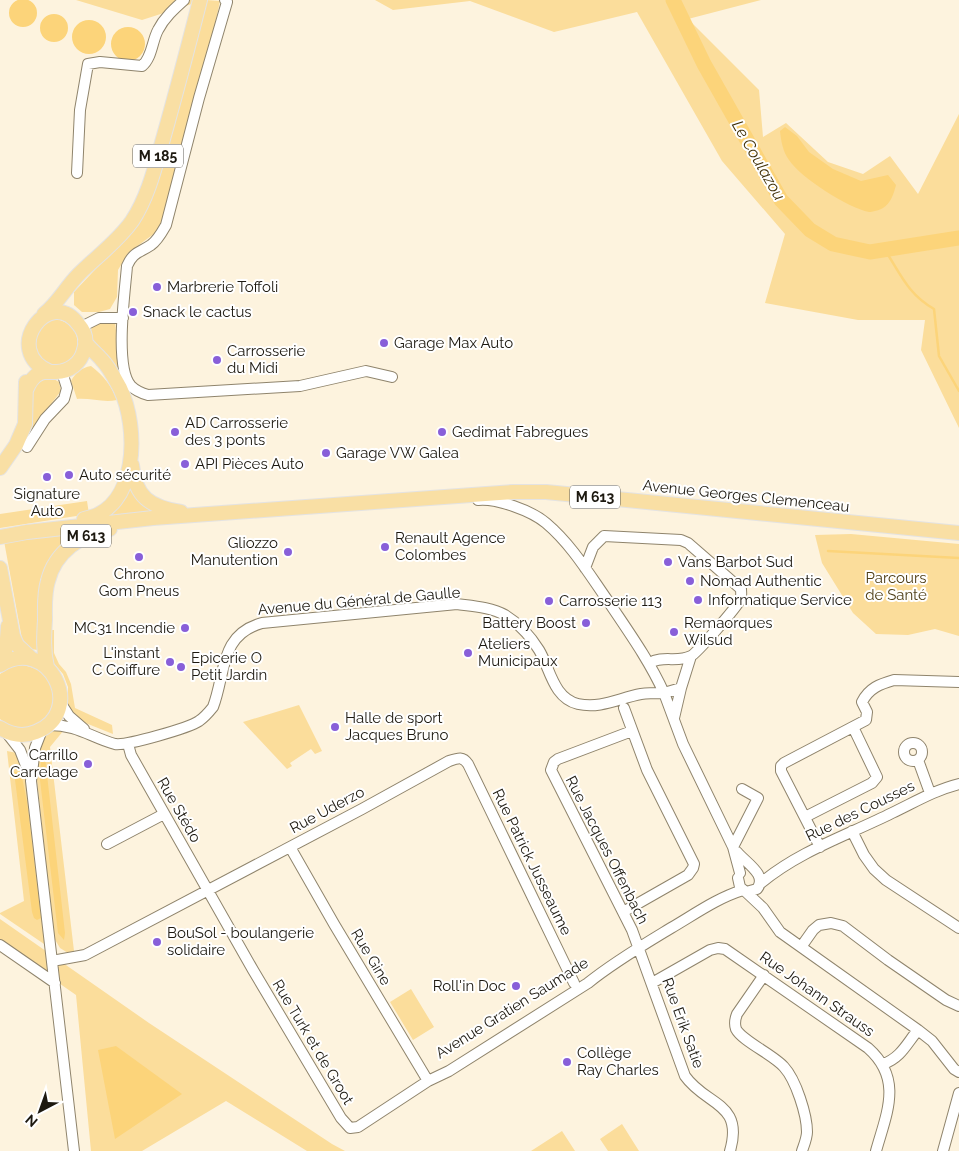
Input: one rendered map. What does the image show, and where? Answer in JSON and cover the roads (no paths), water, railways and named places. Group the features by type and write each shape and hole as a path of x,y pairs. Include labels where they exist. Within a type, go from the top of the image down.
{"main road":[{"name":"M 185","path":"44,314 53,308 69,285 119,236 132,221 142,203 176,95 198,7"},
{"path":"26,390 30,382 40,373 56,372 71,368 82,357 86,342 77,322 67,311 63,302 64,294 69,285"},
{"path":"0,468 16,445 25,424 26,390 30,366 25,345 26,335 30,326 44,314 54,312 64,314 77,322"},
{"name":"M 613","path":"86,342 102,359 120,390 127,409 136,486 142,496 151,503 179,512 228,512"},
{"path":"28,354 40,368 56,372"},
{"name":"M 613","path":"78,362 89,360 96,362 111,374"},
{"path":"0,535 92,518 100,514 116,500 121,492 127,475 131,449"},
{"name":"Avenue Georges Clemenceau","path":"0,535 228,512 504,492 546,492 959,533"},
{"name":"M 613","path":"47,667 44,652 45,593 52,569 68,549 88,535 102,531 228,512"},
{"path":"1,574 8,618 17,645 32,659 47,667 55,677 60,689 60,702 57,714 45,728 30,735 18,736 3,730"},
{"path":"0,664 6,647 8,618"},
{"path":"0,664 7,660 32,659"}],"street":[{"path":"77,173 80,110 88,64 100,62 142,66 147,62 152,43 162,22 184,0"},
{"path":"225,0 227,2 199,98 166,225 162,233 152,244 136,253 130,259 127,266 121,346 125,376 130,385 139,392 148,395 300,386 366,371 392,376"},
{"path":"77,322 99,318 123,318"},
{"path":"26,447 45,419 64,399 67,388 56,372"},
{"path":"454,495 463,501 482,499 503,503 529,512 545,522 566,542 650,663 664,693 683,744 733,847 739,876 738,884 763,908 780,932 918,1030 932,1041 954,1069 959,1072"},
{"path":"585,568 593,547 604,536 681,540 688,543 740,589 741,598 691,656 674,718"},
{"name":"Avenue du Général de Gaulle","path":"45,728 63,726 86,732 116,744 128,744 192,725 207,715 213,707 230,646 238,635 249,627 262,624 457,604 479,606 504,614 523,629 539,649 556,687 564,697 575,703 596,706 642,694 664,693 681,688"},
{"path":"650,663 657,659 678,659 691,656"},
{"path":"820,847 781,771 781,766 866,720 867,712 862,702 867,693 884,683 894,680 959,682"},
{"name":"Avenue du Général de Gaulle","path":"60,702 68,716 86,732"},
{"path":"623,912 688,875 694,864 647,770 624,708"},
{"path":"805,817 872,783 877,777 853,727"},
{"path":"45,728 35,748 32,781 74,1151"},
{"path":"3,730 23,757 32,781"},
{"name":"Rue Jacques Offenbach","path":"632,730 558,759 554,762 551,770 639,947"},
{"name":"Rue Stédo","path":"128,744 131,755 208,890"},
{"name":"Rue Uderzo","path":"52,961 85,955 370,805 449,761 460,758"},
{"name":"Rue Patrick Jusseaume","path":"460,758 468,764 574,983"},
{"path":"918,760 930,793"},
{"name":"Rue des Cousses","path":"760,885 776,870 820,847 930,793 959,784"},
{"path":"733,847 758,798 742,789"},
{"path":"107,844 164,814"},
{"path":"852,831 864,855 874,869 886,880 959,928"},
{"name":"Rue Gine","path":"290,847 334,924 432,1079"},
{"path":"733,847 756,871 761,879 763,908"},
{"path":"725,896 739,876 747,869 756,871"},
{"name":"Rue des Cousses","path":"756,871 776,870"},
{"path":"639,947 725,896 744,891 754,891 760,885"},
{"name":"Rue Turk et de Groot","path":"208,890 301,1051 341,1118 350,1128 358,1127 432,1079"},
{"path":"801,946 812,930 819,925 843,926 888,960 946,1000 959,1006"},
{"path":"0,944 55,983"},
{"name":"Avenue Gratien Saumade","path":"432,1079 449,1071 580,988 639,947"},
{"name":"Rue Erik Satie","path":"639,947 685,1076 691,1084 720,1105 731,1120 733,1139 730,1151"},
{"name":"Rue Johann Strauss","path":"652,983 710,950 725,949 733,952 868,1048 883,1064"},
{"name":"Avenue Gratien Saumade","path":"432,1079 446,1066 574,983 607,968"},
{"path":"764,975 737,1014 735,1021 736,1029 741,1035 776,1060 791,1076 805,1115 807,1134 802,1151"},
{"path":"876,1151 888,1106 887,1074 883,1064 894,1060 900,1055 918,1030"},
{"path":"943,1151 959,1094"}],"waterway":[{"name":"Le Coulazou","path":"673,0 704,64 781,200 810,230 833,244 870,252 959,238"},
{"path":"885,250 911,290 934,309 939,356 959,391"},
{"path":"828,551 959,558"}],"place":[{"name":"Marbrerie Toffoli","path":"157,287"},
{"name":"Snack le cactus","path":"133,312"},
{"name":"Garage Max Auto","path":"384,343"},
{"name":"Carrosserie du Midi","path":"217,360"},
{"name":"AD Carrosserie des 3 ponts","path":"175,432"},
{"name":"Gedimat Fabregues","path":"442,432"},
{"name":"Garage VW Galea","path":"326,453"},
{"name":"API Pièces Auto","path":"185,464"},
{"name":"Auto sécurité","path":"69,475"},
{"name":"Signature Auto","path":"47,477"},
{"name":"Renault Agence Colombes","path":"385,547"},
{"name":"Gliozzo Manutention","path":"288,552"},
{"name":"Chrono Gom Pneus","path":"139,557"},
{"name":"Vans Barbot Sud","path":"668,562"},
{"name":"Nomad Authentic","path":"690,581"},
{"name":"Informatique Service","path":"698,600"},
{"name":"Carrosserie 113","path":"549,601"},
{"name":"Battery Boost","path":"586,623"},
{"name":"MC31 Incendie","path":"185,628"},
{"name":"Remaorques Wilsud","path":"674,632"},
{"name":"Ateliers Municipaux","path":"468,653"},
{"name":"L'instant C Coiffure","path":"170,662"},
{"name":"Epicerie O Petit Jardin","path":"181,667"},
{"name":"Halle de sport Jacques Bruno","path":"335,727"},
{"name":"Carrillo Carrelage","path":"88,764"},
{"name":"BouSol - boulangerie solidaire","path":"157,942"},
{"name":"Roll'in Doc","path":"516,986"},
{"name":"Collège Ray Charles","path":"567,1062"}],"park label":[{"name":"Parcours de Santé","path":"896,586"}]}
